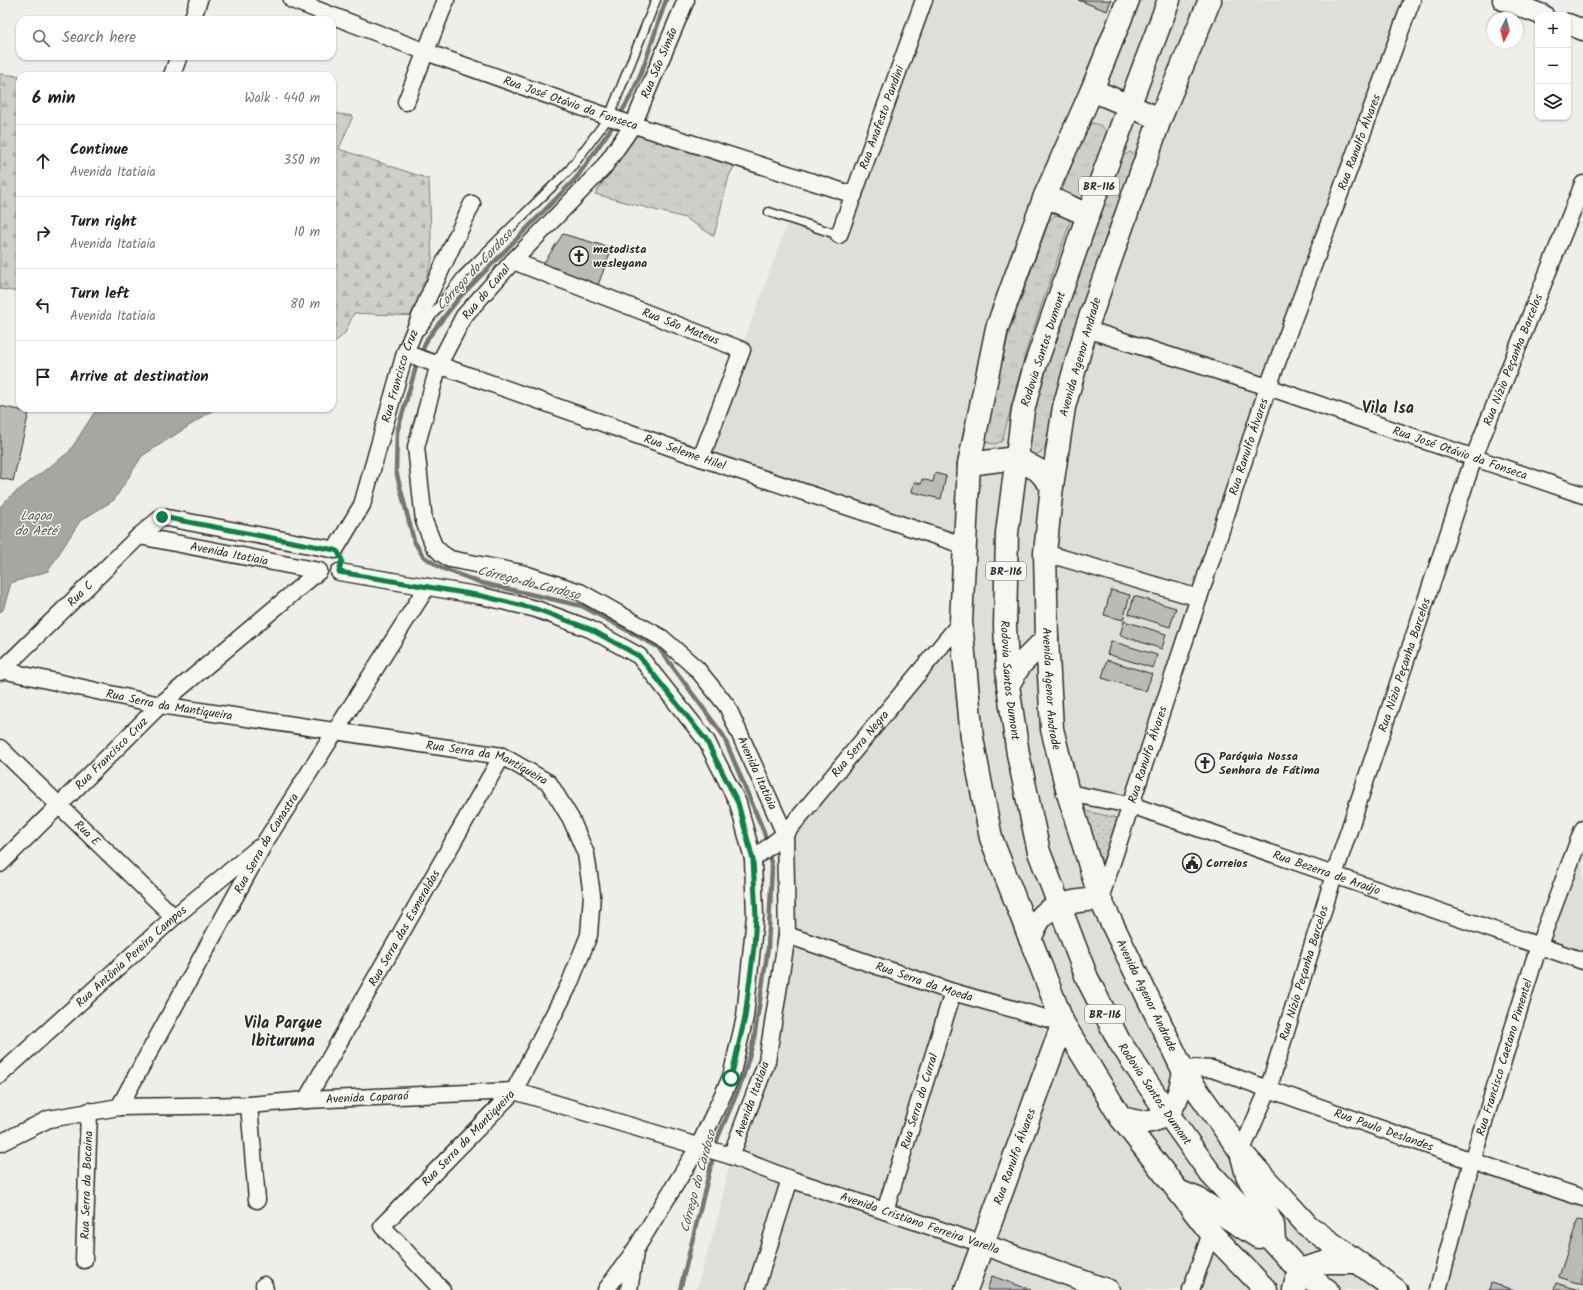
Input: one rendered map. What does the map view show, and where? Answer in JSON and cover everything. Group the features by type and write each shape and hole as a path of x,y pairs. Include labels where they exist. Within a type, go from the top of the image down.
{"main road":[{"path":"1128,0 1092,90 1046,196 997,328 969,464 961,622 972,738 991,838 1063,1023 1121,1118 1211,1233 1266,1290"},
{"name":"Rodovia Santos Dumont","path":"1169,0 1088,215 1034,369 1023,410 1007,532 1004,626 1008,685 1018,754 1039,852 1058,906 1087,978 1116,1034 1168,1114 1210,1174 1275,1244 1296,1280 1327,1290"},
{"name":"Avenida Agenor Andrade","path":"1210,0 1160,119 1086,329 1064,407 1052,486 1045,553 1047,638 1052,730 1068,793 1100,899 1184,1072 1240,1152 1308,1226 1396,1290"},
{"path":"1092,90 1160,119"},
{"path":"1046,196 1088,215"},
{"path":"969,464 1016,458 1038,470 1052,486"},
{"path":"1008,685 1020,665 1047,638"},
{"path":"1030,939 1040,918 1058,906 1080,900 1100,899"},
{"name":"Rua Ranulfo Álvares","path":"966,1290 1063,1023"},
{"path":"1121,1118 1145,1122 1168,1114 1179,1096 1184,1072"},
{"path":"1180,1192 1198,1199 1260,1238 1275,1244 1273,1225 1247,1175 1240,1152"},
{"path":"1296,1280 1327,1262 1357,1262"}],"street":[{"path":"193,16 198,0"},
{"name":"Rua José Otávio da Fonseca","path":"292,0 333,16"},
{"path":"406,102 446,0"},
{"name":"Rua São Simão","path":"633,125 686,0"},
{"name":"Rua Anafesto Pandini","path":"839,235 924,0"},
{"name":"Rua Ranulfo Álvares","path":"1100,899 1268,387 1412,0"},
{"path":"1503,0 1535,12"},
{"name":"Rua José Otávio da Fonseca","path":"336,17 426,52 609,117 854,195"},
{"path":"1571,25 1583,30"},
{"path":"173,72 178,60"},
{"name":"Rua do Canal","path":"450,559 434,546 424,521 416,447 439,364 464,316 513,260 603,168 633,125"},
{"name":"Rua Nízio Peçanha Barcelos","path":"1240,1152 1268,1090 1334,875 1474,457 1583,184"},
{"name":"Rua Francisco Cruz","path":"333,550 362,505 405,353 430,293 472,204"},
{"name":"Rua São Mateus","path":"513,260 742,350 701,458"},
{"name":"Rua José Otávio da Fonseca","path":"1086,329 1268,387 1583,495"},
{"name":"Rua Seleme Hilel","path":"405,353 701,458 966,546"},
{"name":"Avenida Itatiaia","path":"162,517 333,550"},
{"name":"Rua C","path":"1,671 139,536 162,517"},
{"name":"Avenida Itatiaia","path":"139,536 320,570 323,573 331,575 339,572 482,596 536,609 590,629 639,656 706,740 738,803 753,860 756,916 745,1017 731,1078 699,1146 635,1250 606,1290"},
{"path":"320,570 317,567 317,558 323,551 333,550 338,552 342,560 339,572"},
{"path":"1045,553 1199,598"},
{"name":"Avenida Itatiaia","path":"450,559 522,573 580,592 662,638 698,668 727,706 785,834 787,935 767,1061 731,1156"},
{"name":"Rua Francisco Cruz","path":"0,864 160,705 320,570"},
{"name":"Rua Serra da Canastra","path":"119,1107 265,842 333,732 427,587"},
{"name":"Rua Serra Negra","path":"753,860 785,834 961,622"},
{"name":"Rua Serra da Mantiqueira","path":"1,671 160,705 502,756 549,783 571,819 586,854 592,894 589,935 572,978 514,1091 382,1226 442,1290"},
{"name":"Rua E","path":"0,748 174,917"},
{"name":"Rua Serra das Esmeraldas","path":"306,1100 502,756"},
{"name":"Rua Bezerra de Araújo","path":"1068,793 1131,805 1583,962"},
{"name":"Rua Francisco Caetano Pimentel","path":"1438,1290 1472,1161 1539,946 1583,829"},
{"name":"Rua Antônia Pereira Campos","path":"0,1075 174,917 265,842"},
{"name":"Rua Serra da Moeda","path":"787,935 953,992 1063,1023"},
{"name":"Rua Serra do Curral","path":"885,1211 953,992"},
{"name":"Rua Paulo Deslandes","path":"1184,1072 1195,1068 1212,1069 1472,1161 1583,1198"},
{"name":"Avenida Caparaó","path":"0,1143 49,1119 119,1107 249,1105 306,1100 514,1091 731,1156"},
{"path":"249,1105 257,1200"},
{"name":"Rua Serra da Bocaina","path":"84,1260 89,1111"},
{"name":"Avenida Cristiano Ferreira Varella","path":"731,1156 790,1179 982,1244 1109,1290"},
{"path":"754,1290 790,1179"},
{"path":"1191,1290 1211,1233"},
{"path":"629,1290 635,1250"}],"lane":[{"path":"405,353 432,314 462,276 570,169 609,117 656,0"},
{"path":"769,212 839,235"}],"shaded area":[{"path":"924,0 1416,0 1297,317 1100,899 1240,1152 1396,1290 696,1290 719,1214 731,1156 775,1020 785,835 961,622 965,546 701,458 789,219 839,235"},
{"path":"1583,837 1583,961 1540,945"},
{"path":"1472,1161 1583,1198 1583,1290 1438,1290"}],"green space":[{"path":"0,74 16,76 16,291 0,289"},
{"path":"336,114 353,116 339,149 429,179 432,260 414,316 354,313 345,333 336,341"},
{"path":"1087,123 1099,125 1104,128 1108,134 1085,198 1073,200 1064,196 1063,188"},
{"path":"637,130 736,163 729,176 714,236 685,218 595,194"},
{"path":"1130,152 1137,156 1073,340 1044,450 1038,454 1028,454 1025,448 1046,360 1121,157"},
{"path":"1055,215 1067,217 1070,222 1026,351 1002,441 995,444 988,443 984,437 985,425 1010,330 1049,221"},
{"path":"1081,810 1117,818 1103,862 1094,848"}],"water":[{"name":"Lagoa do Aeté","path":"211,412 142,456 114,500 80,521 48,571 11,583 3,610 0,612 0,507 8,498 69,452 94,413"}],"building":[{"path":"1078,0 1111,0 1107,11"},
{"name":"metodista wesleyana","path":"563,234 612,248 598,285 543,264"},
{"path":"0,406 16,409 16,412 29,412 13,481 0,478"},
{"path":"935,473 946,476 941,499 912,492 914,482 921,484 922,479 933,482"},
{"path":"1111,590 1130,595 1123,620 1104,615"},
{"path":"1134,596 1176,608 1170,627 1129,614"},
{"path":"1124,621 1166,634 1162,649 1120,635"},
{"path":"1111,641 1157,655 1153,668 1107,654"},
{"path":"1107,660 1152,674 1146,691 1102,678"},
{"path":"1578,1219 1583,1220 1583,1285 1559,1277"},
{"path":"992,1276 1031,1290 987,1290"},
{"path":"1491,1283 1515,1290 1489,1290"},
{"path":"1556,1283 1579,1290 1554,1290"}],"waterway":[{"name":"Córrego do Cardoso","path":"619,116 640,75 666,0"},
{"name":"Córrego do Cardoso","path":"615,123 577,177 459,298 427,339 416,367 397,432 396,471 414,541 423,556 441,568 482,583 582,606 658,647 723,735 764,832 767,843"},
{"name":"Córrego do Cardoso","path":"680,1290 718,1137 742,1081 754,1039 768,948 772,867 768,851"}],"place":[{"name":"metodista wesleyana","path":"579,256"},
{"name":"Paróquia Nossa Senhora de Fátima","path":"1205,763"},
{"name":"Correios","path":"1192,863"}],"district":[{"name":"Vila Isa","path":"1388,407"},
{"name":"Vila Parque Ibituruna","path":"283,1031"}],"route":[{"path":"162,517 335,550 341,556 342,560 339,572 482,596 536,609 590,629 639,656 706,740 738,803 753,860 756,916 754,947 745,1017 731,1078"}]}
